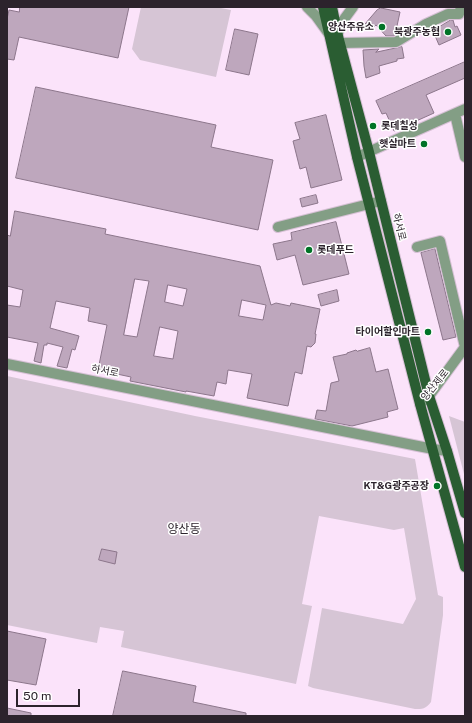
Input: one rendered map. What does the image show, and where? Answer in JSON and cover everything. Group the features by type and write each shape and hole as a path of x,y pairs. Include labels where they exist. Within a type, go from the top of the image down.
{"main road":[{"name":"하서로","path":"323,7 336,37 369,152 429,396 465,513"},
{"name":"하서로","path":"332,7 357,157 420,404 465,567"}],"street":[{"path":"307,7 336,37 396,42 426,24 448,14 459,14 461,7"},
{"path":"336,37 342,22 353,7"},
{"path":"357,157 465,109"},
{"path":"455,114 465,157"},
{"path":"278,228 381,201"},
{"path":"417,247 440,241 465,347"},
{"name":"양산제로","path":"420,404 429,396 465,347"},
{"name":"하서로","path":"7,364 447,451"}],"shaded area":[{"path":"141,7 216,7 231,10 216,77 140,60 132,49"},
{"path":"7,376 195,416 415,459 438,595 443,597 443,615 431,702 424,708 415,709 308,686 322,608 403,624 416,599 404,528 394,530 319,516 302,604 312,606 296,684 121,647 124,631 100,627 97,643 7,625"},
{"path":"449,416 465,422 465,478"}],"building":[{"path":"20,7 129,7 118,58 19,37 14,60 7,59 7,19 9,10 19,12"},
{"path":"381,8 400,12 397,26 400,29 394,36 386,36 376,25 370,30 365,24 377,10"},
{"path":"453,20 455,27 457,26 461,35 439,45 433,31"},
{"path":"235,29 258,34 249,75 226,70"},
{"path":"402,47 404,58 379,66 380,73 366,78 363,50 379,49 376,52"},
{"path":"465,62 465,78 426,95 434,113 394,131 386,113 382,114 376,101"},
{"path":"36,87 216,125 211,147 273,160 258,230 16,178"},
{"path":"326,115 342,180 311,188 306,167 300,169 293,141 300,139 295,123"},
{"path":"316,195 318,203 302,207 300,199"},
{"path":"15,211 106,229 105,234 260,266 271,305 276,303 290,306 291,303 320,309 315,334 315,343 311,347 307,346 302,374 295,372 288,406 247,398 252,374 228,370 226,384 217,382 214,396 130,381 131,377 98,370 107,325 88,321 90,308 56,301 50,328 79,336 75,350 72,349 67,368 57,366 63,347 47,343 47,345 44,345 41,363 34,361 38,343 7,337 7,305 20,307 23,290 7,286 7,235 10,236","holes":["135,279 149,281 137,337 124,335","168,285 187,289 183,306 165,302","242,300 266,305 263,320 239,316","160,327 178,331 173,359 154,356"]},
{"name":"롯데푸드","path":"336,222 349,274 303,285 295,255 277,260 273,244 292,240 291,233"},
{"path":"435,249 456,337 443,340 421,253"},
{"path":"337,290 339,301 321,306 318,295"},
{"path":"370,348 376,372 388,369 398,409 387,412 388,417 352,426 315,419 317,410 326,411 331,383 339,381 333,357 347,354 356,350"},
{"path":"102,549 117,552 115,564 99,560"},
{"path":"7,631 46,639 36,685 7,680"},
{"path":"123,671 196,686 193,702 246,713 246,716 113,716"},
{"path":"7,708 31,713 31,716 7,716"}],"place":[{"name":"양산주유소","path":"382,27"},
{"name":"북광주농협","path":"448,32"},
{"name":"롯데칠성","path":"373,126"},
{"name":"햇살마트","path":"424,144"},
{"name":"롯데푸드","path":"309,250"},
{"name":"타이어할인마트","path":"428,332"},
{"name":"KT&G광주공장","path":"437,486"}],"district":[{"name":"양산동","path":"184,529"}]}
